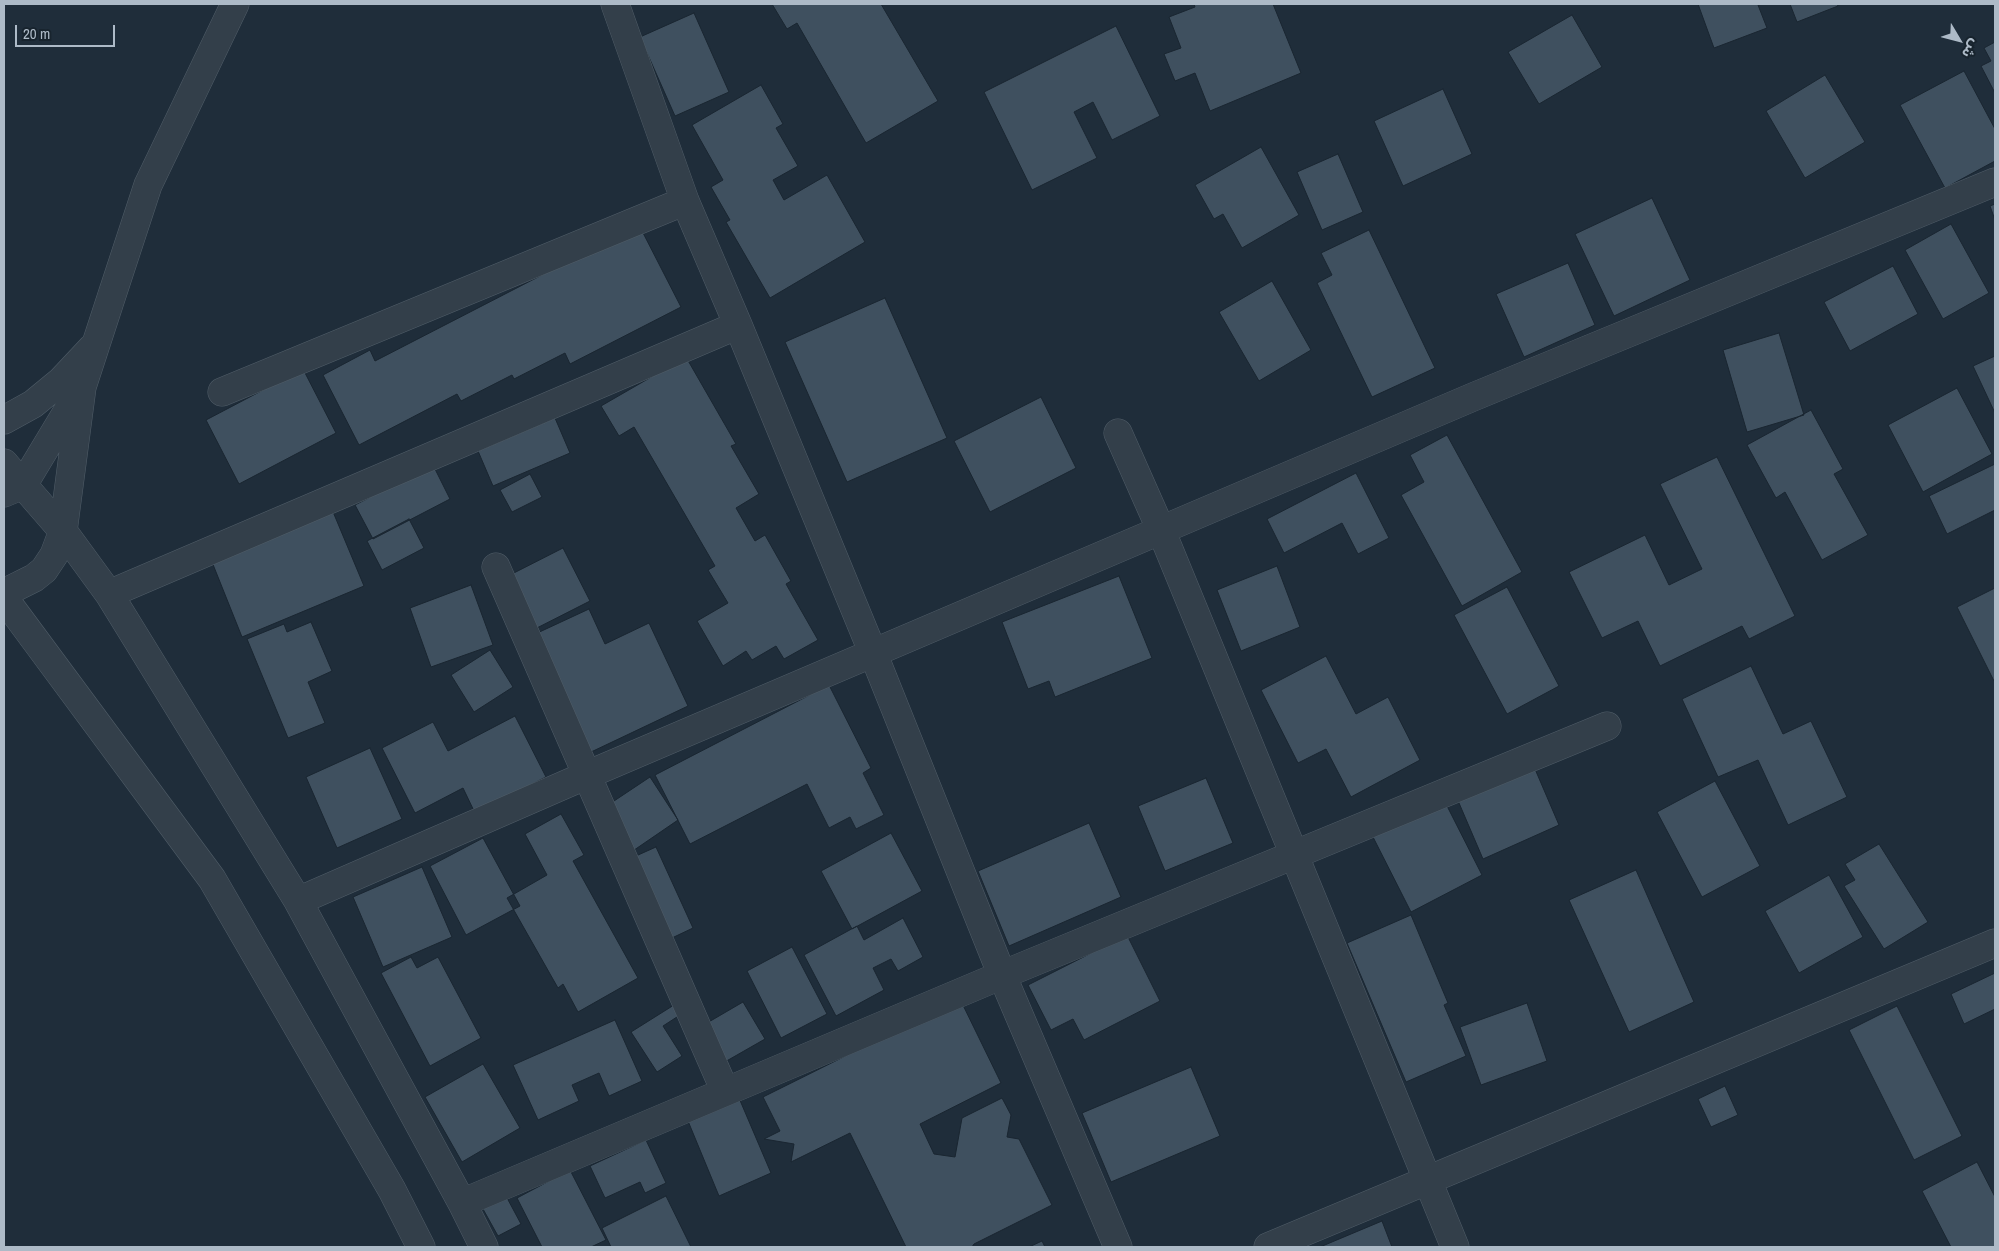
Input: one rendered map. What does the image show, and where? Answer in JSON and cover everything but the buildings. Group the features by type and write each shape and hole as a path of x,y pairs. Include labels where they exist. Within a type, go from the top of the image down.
{"street":[{"path":"4,592 26,582 44,570 54,555 63,531 82,387 96,344 148,186 235,4"},
{"path":"615,4 685,201 873,653 1002,975 1118,1247"},
{"path":"298,901 587,775 1161,530 1473,398 1995,182"},
{"path":"222,392 685,201"},
{"path":"109,594 738,325"},
{"path":"4,420 33,404 61,381 96,344"},
{"path":"13,489 82,387"},
{"path":"1118,433 1161,530 1456,1247"},
{"path":"4,463 13,489 63,531 109,594 298,901 484,1247"},
{"path":"496,567 725,1091"},
{"path":"4,598 212,879 392,1190 421,1247"},
{"path":"462,1203 1002,975 1607,726"},
{"path":"1268,1247 1995,942"}]}
